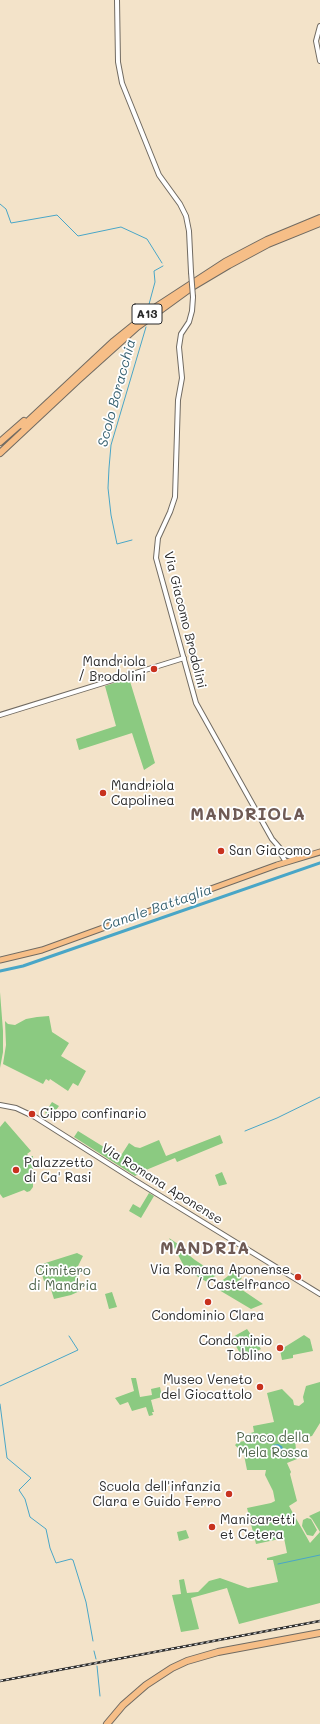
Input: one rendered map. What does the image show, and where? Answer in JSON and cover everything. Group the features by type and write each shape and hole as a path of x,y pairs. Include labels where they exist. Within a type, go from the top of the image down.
{"highway":[{"name":"A13","path":"0,448 119,337 156,307 188,284 225,262 267,240 320,218"},
{"name":"A13","path":"0,453 137,327 159,311 229,265 268,244 320,223"},
{"path":"0,442 50,400"},
{"path":"107,1724 115,1713 134,1694 172,1668 208,1654 320,1633"}],"main road":[{"path":"0,960 42,950 276,865 320,852"}],"street":[{"name":"Via Giacomo Brodolini","path":"116,0 118,62 122,83 158,175 180,204 186,216 189,231 193,297 192,311 180,340 182,378 178,400 176,486 170,512 158,538 156,558 193,694 200,712 286,862"},
{"path":"320,26 316,41 320,61"},
{"path":"0,716 184,658"},
{"path":"276,865 280,861 282,854 297,859"},
{"name":"Via Romana Aponense","path":"0,1105 16,1108 55,1129 136,1181 320,1294"}],"green space":[{"path":"129,678 155,763 144,770 132,733 79,750 76,739 116,726 105,686"},
{"path":"0,992 3,1052 0,1068"},
{"path":"49,1016 52,1032 69,1043 61,1056 86,1071 78,1086 73,1083 68,1091 50,1079 49,1081 46,1079 43,1084 3,1064 6,1045 5,1021 8,1024 15,1025 26,1019"},
{"path":"52,1102 59,1106 51,1117 45,1113"},
{"name":"Palazzetto di Ca' Rasi","path":"5,1121 31,1151 27,1154 29,1156 33,1156 33,1187 30,1191 27,1192 24,1190 3,1198 0,1194 0,1127"},
{"path":"78,1131 120,1157 129,1143 140,1148 159,1140 166,1156 220,1135 223,1143 177,1162 175,1158 135,1176 74,1137"},
{"path":"222,1172 227,1184 219,1186 215,1175"},
{"path":"149,1193 154,1196 141,1218 129,1211 133,1204 140,1208"},
{"path":"169,1238 181,1246 180,1248 195,1260 207,1268 209,1266 215,1269 219,1273 207,1282 186,1270"},
{"name":"Cimitero di Mandria","path":"77,1253 83,1256 75,1269 82,1290 71,1295 54,1299 48,1280 44,1281 39,1265"},
{"path":"233,1272 242,1278 235,1285 263,1304 251,1309 214,1287"},
{"path":"112,1292 117,1307 109,1309 105,1294"},
{"path":"247,1329 261,1349 243,1358 231,1338"},
{"path":"304,1335 310,1339 313,1351 293,1355 293,1358 282,1360 280,1350"},
{"path":"131,1378 136,1378 140,1397 152,1395 151,1389 160,1387 162,1397 151,1400 154,1412 152,1412 153,1415 149,1416 146,1407 132,1411 128,1402 120,1405 115,1398 134,1391"},
{"name":"Parco della Mela Rossa","path":"320,1382 320,1423 312,1436 295,1440 297,1459 287,1463 291,1472 290,1474 297,1501 289,1506 310,1543 320,1532 320,1603 239,1624 227,1588 191,1598 199,1629 181,1632 172,1595 181,1594 179,1580 184,1579 187,1593 198,1592 209,1581 220,1578 248,1588 278,1582 273,1560 267,1560 267,1558 287,1553 284,1538 256,1544 247,1508 275,1501 273,1491 265,1475 266,1470 247,1470 244,1455 235,1445 238,1442 245,1441 244,1435 254,1432 253,1426 274,1422 267,1393 282,1389 293,1400 294,1405 299,1406 304,1402 303,1397 306,1386"},
{"path":"320,1511 320,1532 309,1516"},
{"path":"307,1518 311,1519 317,1530 313,1536 307,1535 302,1526 303,1520"},
{"path":"186,1530 189,1538 179,1541 177,1532"}],"water":[{"path":"278,1444 282,1446 285,1453 278,1454 274,1451 272,1445"}],"waterway":[{"name":"Scolo Boracchia","path":"0,204 6,209 11,223 57,215 78,236 121,227 147,239 162,263"},
{"name":"Scolo Boracchia","path":"148,308 155,282 154,271 163,266"},
{"name":"Scolo Boracchia","path":"132,540 117,544 111,515 108,488 109,468 111,445 146,327"},
{"name":"Canale Battaglia","path":"0,971 23,966 320,863"},
{"path":"245,1131 277,1118 320,1097"},
{"path":"0,1386 78,1350 69,1336"},
{"path":"0,1404 7,1458 31,1478 19,1490 25,1499 30,1517 46,1529 50,1548 56,1563 71,1559 73,1560 86,1602 93,1641"},
{"path":"278,1564 320,1555"},
{"path":"94,1651 96,1659"},
{"path":"97,1666 100,1696"}],"railway":[{"path":"0,1681 320,1621"}],"place":[{"name":"Mandriola / Brodolini","path":"154,669"},
{"name":"Mandriola Capolinea","path":"103,793"},
{"name":"San Giacomo","path":"221,851"},
{"name":"Cippo confinario","path":"32,1114"},
{"name":"Palazzetto di Ca' Rasi","path":"16,1170"},
{"name":"Via Romana Aponense / Castelfranco","path":"298,1277"},
{"name":"Condominio Clara","path":"208,1302"},
{"name":"Condominio Toblino","path":"280,1348"},
{"name":"Museo Veneto del Giocattolo","path":"260,1387"},
{"name":"Scuola dell'infanzia Clara e Guido Ferro","path":"229,1494"},
{"name":"Manicaretti et Cetera","path":"212,1527"}],"district":[{"name":"MANDRIOLA","path":"248,815"},
{"name":"MANDRIA","path":"205,1249"}]}
